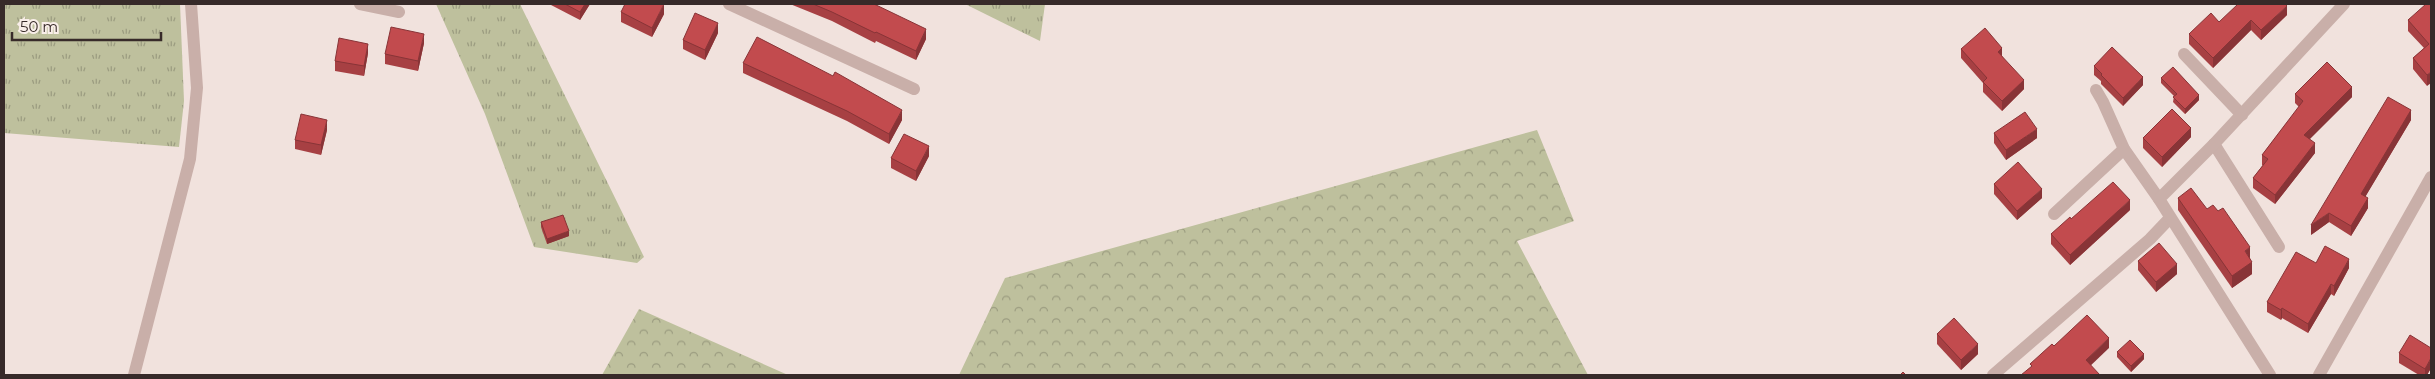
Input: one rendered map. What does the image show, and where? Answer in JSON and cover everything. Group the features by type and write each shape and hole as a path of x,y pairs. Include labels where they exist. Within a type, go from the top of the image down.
{"street":[{"path":"134,375 190,159 197,88 192,4"},
{"path":"360,4 399,12"},
{"path":"729,4 914,89"},
{"path":"2160,199 2214,144 2344,4"},
{"path":"2184,54 2242,114"},
{"path":"2096,90 2124,149 2160,199 2170,218 2270,375"},
{"path":"2214,144 2279,247"},
{"path":"2054,214 2124,149"},
{"path":"2319,375 2431,177"},
{"path":"1993,375 2150,239 2170,218"}],"green space":[{"path":"4,4 180,4 184,101 179,147 4,133"},
{"path":"436,4 520,4 644,257 637,263 534,247 485,114"},
{"path":"965,4 1045,4 1040,41"},
{"path":"1537,130 1574,221 1517,241 1588,375 959,375 1005,278"},
{"path":"639,309 788,375 602,375"}],"building":[{"path":"565,4 585,4 580,12"},
{"path":"625,4 664,4 652,28 621,12"},
{"path":"813,4 874,4 926,29 916,51"},
{"path":"2238,4 2285,4 2287,6 2261,30 2251,20 2213,58 2189,34 2211,13 2219,22"},
{"path":"2426,4 2431,4 2431,72 2427,75 2413,58 2429,44 2408,20"},
{"path":"695,13 718,23 705,50 683,40"},
{"path":"391,27 424,34 418,61 385,54"},
{"path":"1985,28 2002,48 1998,52 2024,80 2002,101 1983,82 1987,78 1961,49"},
{"path":"757,37 833,76 835,72 902,110 889,134 847,111 743,63"},
{"path":"339,38 368,44 364,66 335,61"},
{"path":"2112,47 2143,77 2123,98 2094,66"},
{"path":"2327,62 2352,87 2304,135 2315,143 2275,195 2253,178 2268,159 2262,155 2303,101 2295,94"},
{"path":"2173,67 2199,95 2185,109 2173,97 2177,94 2161,78"},
{"path":"2388,97 2411,110 2361,194 2368,198 2351,226 2329,213 2311,225"},
{"path":"2172,109 2191,128 2162,157 2143,138"},
{"path":"2025,112 2037,129 2006,150 1994,133"},
{"path":"301,114 327,120 321,145 295,140"},
{"path":"904,134 929,146 916,171 891,158"},
{"path":"2018,162 2042,189 2017,211 1994,184"},
{"path":"2113,182 2130,200 2070,255 2051,234"},
{"path":"2191,188 2207,209 2213,205 2218,211 2223,208 2250,247 2245,251 2252,262 2232,276 2178,198"},
{"path":"563,215 569,231 547,239 541,222"},
{"path":"2159,243 2177,264 2156,282 2138,261"},
{"path":"2325,246 2349,259 2334,286 2331,284 2308,324 2282,308 2281,310 2267,302 2296,252 2316,263"},
{"path":"2087,315 2109,338 2086,360 2100,375 2021,375 2052,344 2054,346"},
{"path":"1954,318 1978,344 1961,360 1937,334"},
{"path":"2410,335 2431,348 2431,358 2425,369 2399,353"},
{"path":"2130,340 2144,354 2131,366 2117,352"}]}
